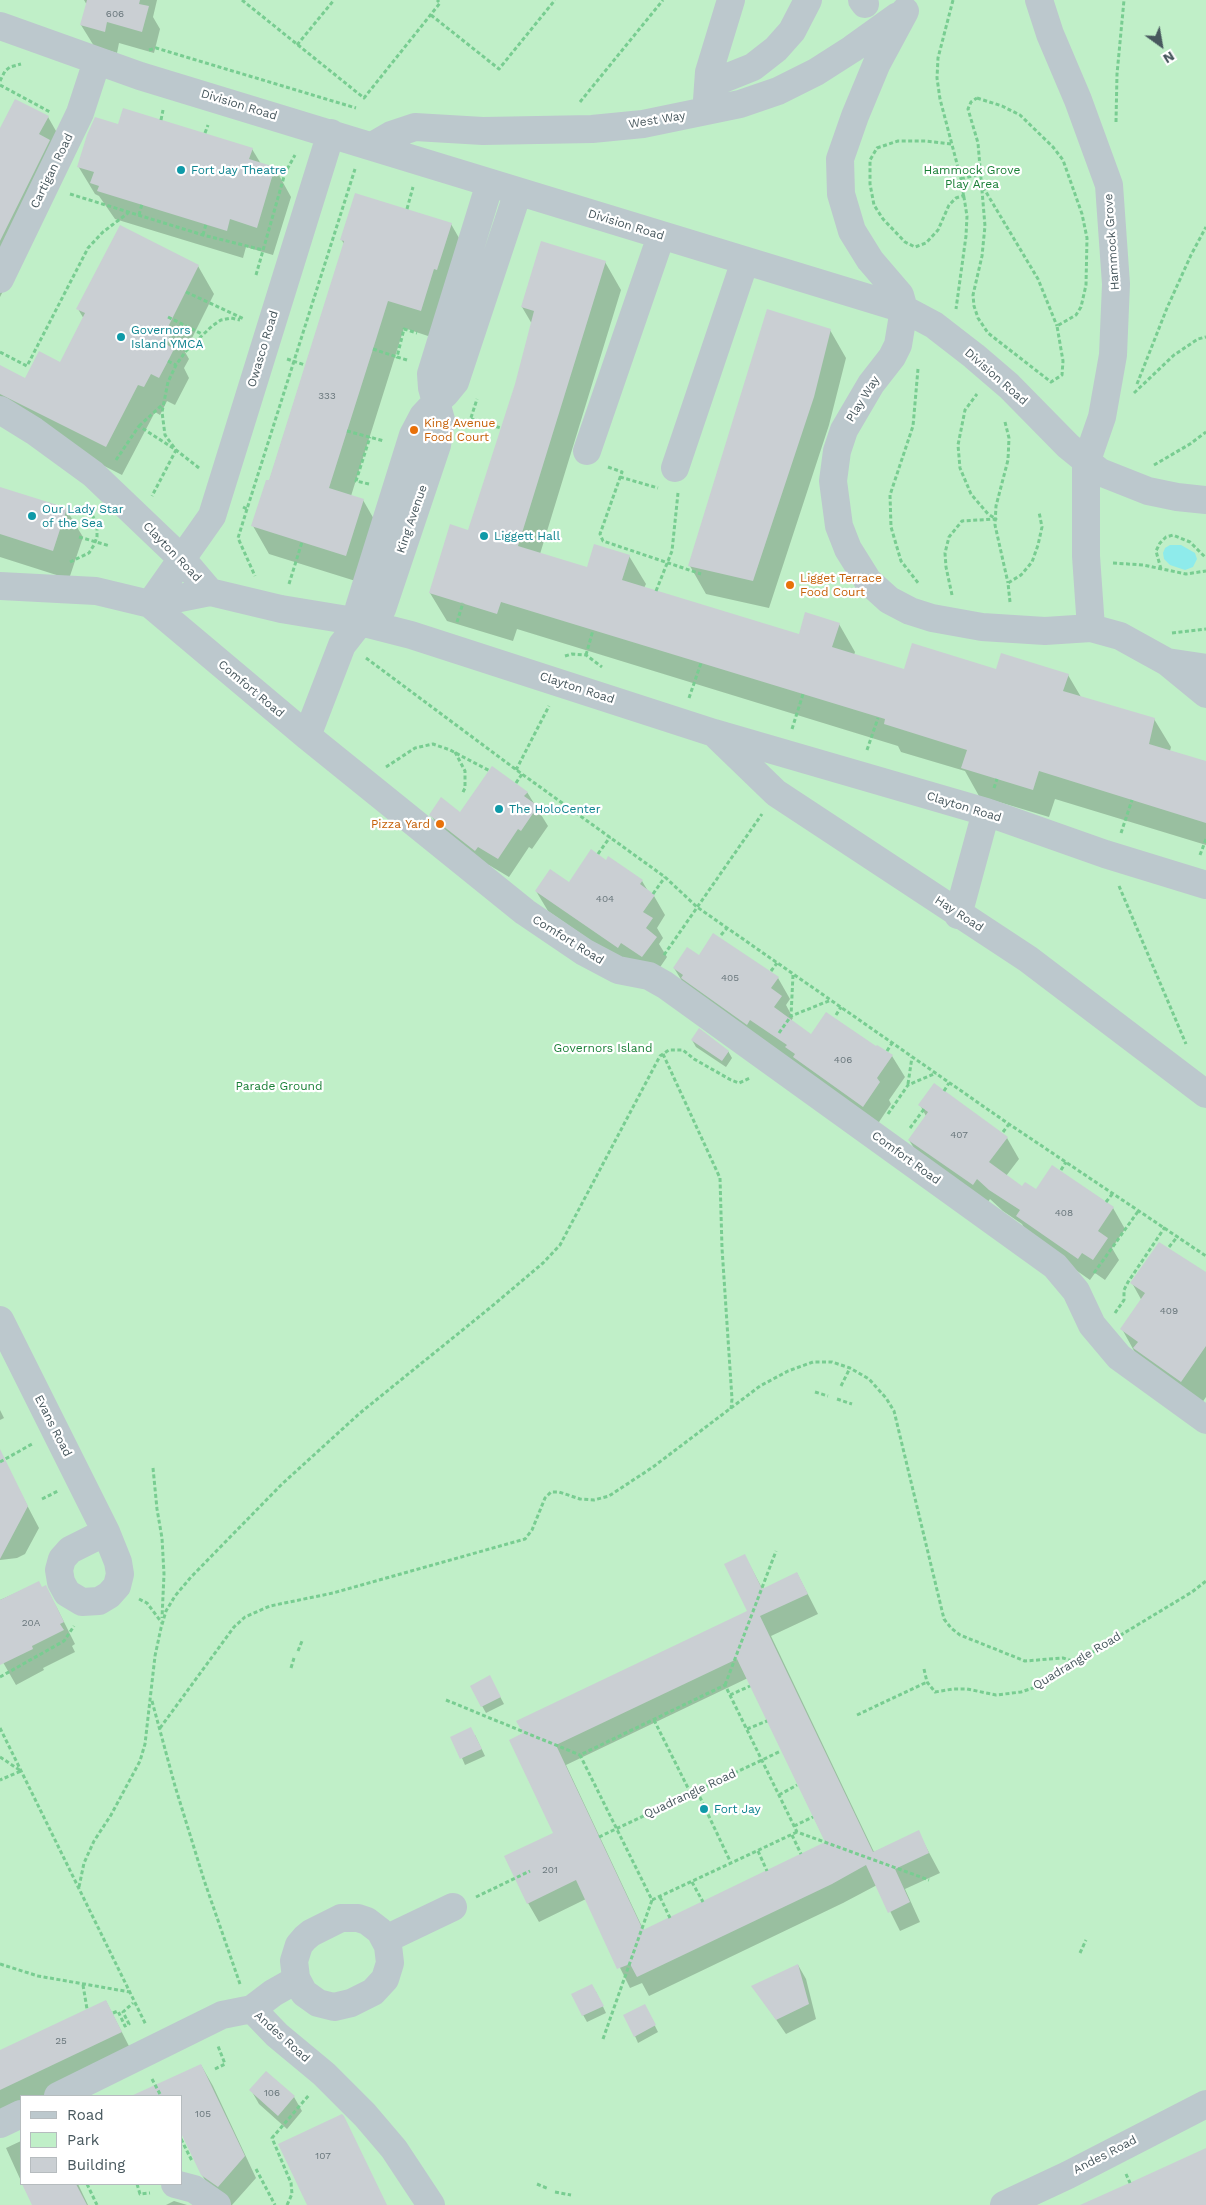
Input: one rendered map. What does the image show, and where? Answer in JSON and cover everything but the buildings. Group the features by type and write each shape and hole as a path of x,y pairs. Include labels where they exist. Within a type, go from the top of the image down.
{"street":[{"path":"708,98 709,72 731,0"},
{"path":"708,98 776,49 792,31 808,0"},
{"name":"Hammock Grove","path":"1039,0 1050,34 1078,100 1109,186 1116,284 1113,355 1102,417 1086,463"},
{"path":"904,309 900,295 870,260 852,231 841,194 840,160 854,116 877,63 911,5"},
{"name":"West Way","path":"372,146 391,135 415,127 483,131 592,129 643,124 708,98 740,104 778,91 816,72 852,49 911,5"},
{"name":"Division Road","path":"0,26 140,76 904,309 934,325 995,374 1086,463 1100,472 1148,491 1206,500"},
{"name":"Cartigan Road","path":"0,279 80,113 97,61"},
{"name":"Owasco Road","path":"150,604 212,516 221,488 257,324 332,133"},
{"name":"King Avenue","path":"307,736 342,645 360,622 373,617 382,609 437,445 441,420 432,388 431,374 490,183"},
{"name":"King Avenue","path":"360,622 358,608 417,425 455,382 518,192"},
{"path":"587,451 661,236"},
{"path":"669,483 745,261"},
{"name":"Play Way","path":"904,309 898,345 844,430 837,451 833,481 839,526 848,549 868,581 889,600 910,611 932,618 982,627 1045,631 1091,628 1120,636 1167,662 1206,694"},
{"name":"Clayton Road","path":"0,410 34,431 97,478 182,559 210,592 274,607 360,622 411,635 714,733 986,812 1109,855 1206,885"},
{"path":"1086,463 1086,556 1091,628"},
{"name":"Comfort Road","path":"0,586 96,592 150,604 307,736 528,914 584,952 618,970 649,976 698,1007 1054,1266 1074,1288 1095,1328 1119,1357 1206,1420"},
{"path":"150,604 210,592"},
{"name":"Play Way","path":"1167,662 1206,668"},
{"name":"Hay Road","path":"714,733 776,793 958,915 1028,959 1206,1094"},
{"path":"958,915 986,812"},
{"name":"Evans Road","path":"0,1320 106,1532 118,1562 120,1574 117,1586"},
{"path":"106,1532 70,1550 62,1559 59,1570 61,1582 67,1592 82,1602 99,1601 109,1595 117,1586"},
{"path":"386,1939 453,1908"},
{"path":"350,1918 367,1921 380,1931 386,1939 390,1963 385,1979 373,1992 351,2003 334,2007 318,2003 304,1993 296,1980 294,1961 300,1945 311,1933 333,1921 350,1918"},
{"path":"252,2009 273,1993 296,1980"},
{"name":"Andes Road","path":"66,2094 222,2015 252,2009 277,2035 326,2076 366,2114 394,2149 431,2205"},
{"name":"Andes Road","path":"1004,2205 1068,2175 1206,2104"},
{"path":"0,2124 20,2114"},
{"path":"179,2185 194,2189 217,2205"}],"path":[{"path":"242,0 364,98 431,15 440,1"},
{"path":"297,45 334,0"},
{"path":"431,15 499,68 555,0"},
{"path":"576,108 663,0"},
{"path":"953,0 938,64 940,99 965,196 966,236 955,319 956,342"},
{"path":"1116,123 1117,74 1124,0"},
{"path":"140,76 147,53 150,49 156,48 356,108"},
{"path":"981,185 1038,278 1057,326 1063,361 1062,375 1051,382 988,333 978,318 973,295 984,241 985,226 981,185 980,174 978,143 968,109 971,102 977,98 1002,106 1020,116 1053,147 1063,160 1082,214 1087,238 1087,270 1081,306 1076,314 1057,326"},
{"path":"161,120 164,107"},
{"path":"256,276 285,173 294,156 310,143 332,133"},
{"path":"951,144 926,141 898,141 877,148 870,160 870,184 874,205 883,219 905,242 915,247 926,243 938,230 949,205 956,198 965,196"},
{"path":"274,607 238,538 355,169 347,166"},
{"path":"961,179 980,174"},
{"path":"46,187 203,235 263,250"},
{"path":"407,209 413,187"},
{"path":"140,215 142,204"},
{"path":"0,352 27,366 88,248 103,232 128,212"},
{"path":"203,235 206,224"},
{"path":"1130,402 1167,308 1206,227"},
{"path":"186,292 257,324"},
{"path":"246,311 257,324"},
{"path":"168,317 202,334"},
{"path":"176,450 165,435 162,424 163,404 168,382 176,364 202,334 220,320 231,318 257,324"},
{"path":"1133,394 1174,356 1198,339 1206,337"},
{"path":"373,350 397,357"},
{"path":"168,361 176,364"},
{"path":"918,364 912,426 890,495 892,526 901,561 923,587"},
{"path":"995,374 997,385 982,388 965,410 958,444 960,468 966,485 988,514 996,519"},
{"path":"468,427 480,391"},
{"path":"68,562 89,553 96,542 97,524 94,515 79,500 139,426 163,404"},
{"path":"1004,418 1009,438 1008,460 996,506 996,519 1010,602 1017,629"},
{"path":"471,419 501,428"},
{"path":"139,426 176,450 248,509"},
{"path":"348,431 409,447"},
{"path":"1122,482 1190,444 1206,432"},
{"path":"370,437 356,481 395,491"},
{"path":"141,519 176,450"},
{"path":"620,477 669,483 678,495 672,551 656,591"},
{"path":"669,483 678,495"},
{"path":"1008,583 1021,575 1032,562 1042,526 1039,512"},
{"path":"953,600 945,553 949,537 962,521 996,519"},
{"path":"1161,568 1156,551 1166,537 1174,535 1190,542 1206,558"},
{"path":"80,537 110,546"},
{"path":"274,607 302,542"},
{"path":"615,550 616,546"},
{"path":"1086,556 1120,564 1142,565 1186,574 1206,571"},
{"path":"586,655 593,630"},
{"path":"342,645 368,660 516,770 665,877 697,907 1008,1124 1206,1256"},
{"path":"683,723 701,663"},
{"path":"516,770 560,682"},
{"path":"784,754 804,694"},
{"path":"858,775 878,718"},
{"path":"370,787 390,764 415,748 433,744 454,752 490,771"},
{"path":"454,752 465,770 465,788 462,794"},
{"path":"516,783 522,774"},
{"path":"649,976 776,793"},
{"path":"1132,800 1109,855 1187,1046"},
{"path":"598,854 610,838"},
{"path":"653,894 665,877"},
{"path":"722,935 727,928"},
{"path":"771,971 777,963"},
{"path":"794,975 792,1016 830,1000"},
{"path":"836,1014 841,1007"},
{"path":"887,1051 892,1043"},
{"path":"162,1623 175,1596 191,1577 282,1484 374,1399 492,1307 543,1263 560,1245 649,1075 663,1054 669,1050 683,1050 711,1069 739,1083 753,1077 769,1059"},
{"path":"663,1054 720,1178 722,1248 732,1399 731,1410"},
{"path":"873,1134 908,1085 912,1057"},
{"path":"908,1085 936,1073"},
{"path":"944,1090 949,1083"},
{"path":"1002,1132 1008,1124"},
{"path":"1060,1170 1066,1162"},
{"path":"1106,1202 1113,1193"},
{"path":"1074,1288 1088,1282 1138,1210"},
{"path":"1095,1328 1113,1316 1120,1307 1124,1300 1124,1290 1128,1282 1165,1227"},
{"path":"1169,1247 1178,1236"},
{"path":"160,1728 234,1628 245,1617 270,1606 333,1593 524,1539 532,1530 545,1498 551,1492 560,1492 580,1499 594,1500 609,1496 731,1410 760,1386 788,1371 813,1362 832,1362 850,1368 869,1379 886,1398 894,1411 944,1619 951,1628 960,1635 1025,1661 1063,1658 1076,1662"},
{"path":"841,1386 850,1368"},
{"path":"815,1392 828,1396"},
{"path":"838,1399 852,1404"},
{"path":"0,1462 56,1431"},
{"path":"79,1887 84,1863 94,1841 111,1815 140,1761 145,1744 152,1698 155,1656 162,1623 163,1556 153,1468"},
{"path":"580,1756 725,1685 776,1551"},
{"name":"Quadrangle Road","path":"928,1682 935,1692 967,1689 996,1695 1008,1695 1033,1688 1192,1592 1206,1581"},
{"path":"117,1586 147,1603 162,1623"},
{"path":"0,1677 64,1641 74,1628 82,1602"},
{"path":"298,1651 302,1641"},
{"path":"291,1668 294,1658"},
{"path":"856,1715 928,1682 924,1669"},
{"path":"725,1685 797,1832 929,1880"},
{"path":"730,1695 750,1686"},
{"path":"152,1698 204,1880 252,2009"},
{"path":"446,1700 580,1756 652,1900 603,2039"},
{"path":"654,1720 691,1794"},
{"path":"747,1729 767,1721"},
{"path":"0,1728 130,1992 133,2003 158,2047"},
{"name":"Quadrangle Road","path":"599,1838 781,1751"},
{"path":"0,1757 20,1771"},
{"path":"0,1780 20,1771"},
{"path":"779,1795 797,1785"},
{"path":"697,1791 731,1864"},
{"path":"794,1826 813,1817"},
{"path":"652,1900 797,1832"},
{"path":"792,1835 801,1854"},
{"path":"758,1851 767,1871"},
{"path":"453,1908 530,1871"},
{"path":"692,1882 703,1902"},
{"path":"660,1897 670,1918"},
{"path":"1080,1953 1086,1940"},
{"path":"0,1964 38,1976 130,1992"},
{"path":"83,1985 87,2009"},
{"path":"113,2013 118,2010 125,2026 129,2024 123,2012 133,2003"},
{"path":"287,2205 292,2194 291,2183 272,2138 326,2076"},
{"path":"256,2169 275,2205"},
{"path":"1127,2177 1130,2183"},
{"path":"537,2184 549,2189"},
{"path":"87,2185 97,2205"},
{"path":"555,2192 571,2195"}],"green space":[{"name":"Governors Island","path":"0,0 1206,0 1206,2205 0,2205"}],"water":[{"path":"1170,545 1181,545 1195,553 1197,559 1193,567 1185,570 1170,565 1164,559 1163,553 1165,548"}],"place":[{"name":"Fort Jay Theatre","path":"181,170"},
{"name":"Governors Island YMCA","path":"121,337"},
{"name":"King Avenue Food Court","path":"414,430"},
{"name":"Our Lady Star of the Sea","path":"32,516"},
{"name":"Liggett Hall","path":"484,536"},
{"name":"Ligget Terrace Food Court","path":"790,585"},
{"name":"The HoloCenter","path":"499,809"},
{"name":"Pizza Yard","path":"440,824"},
{"name":"Fort Jay","path":"704,1809"}],"park label":[{"name":"Hammock Grove Play Area","path":"972,177"},
{"name":"Parade Ground","path":"279,1086"}]}
